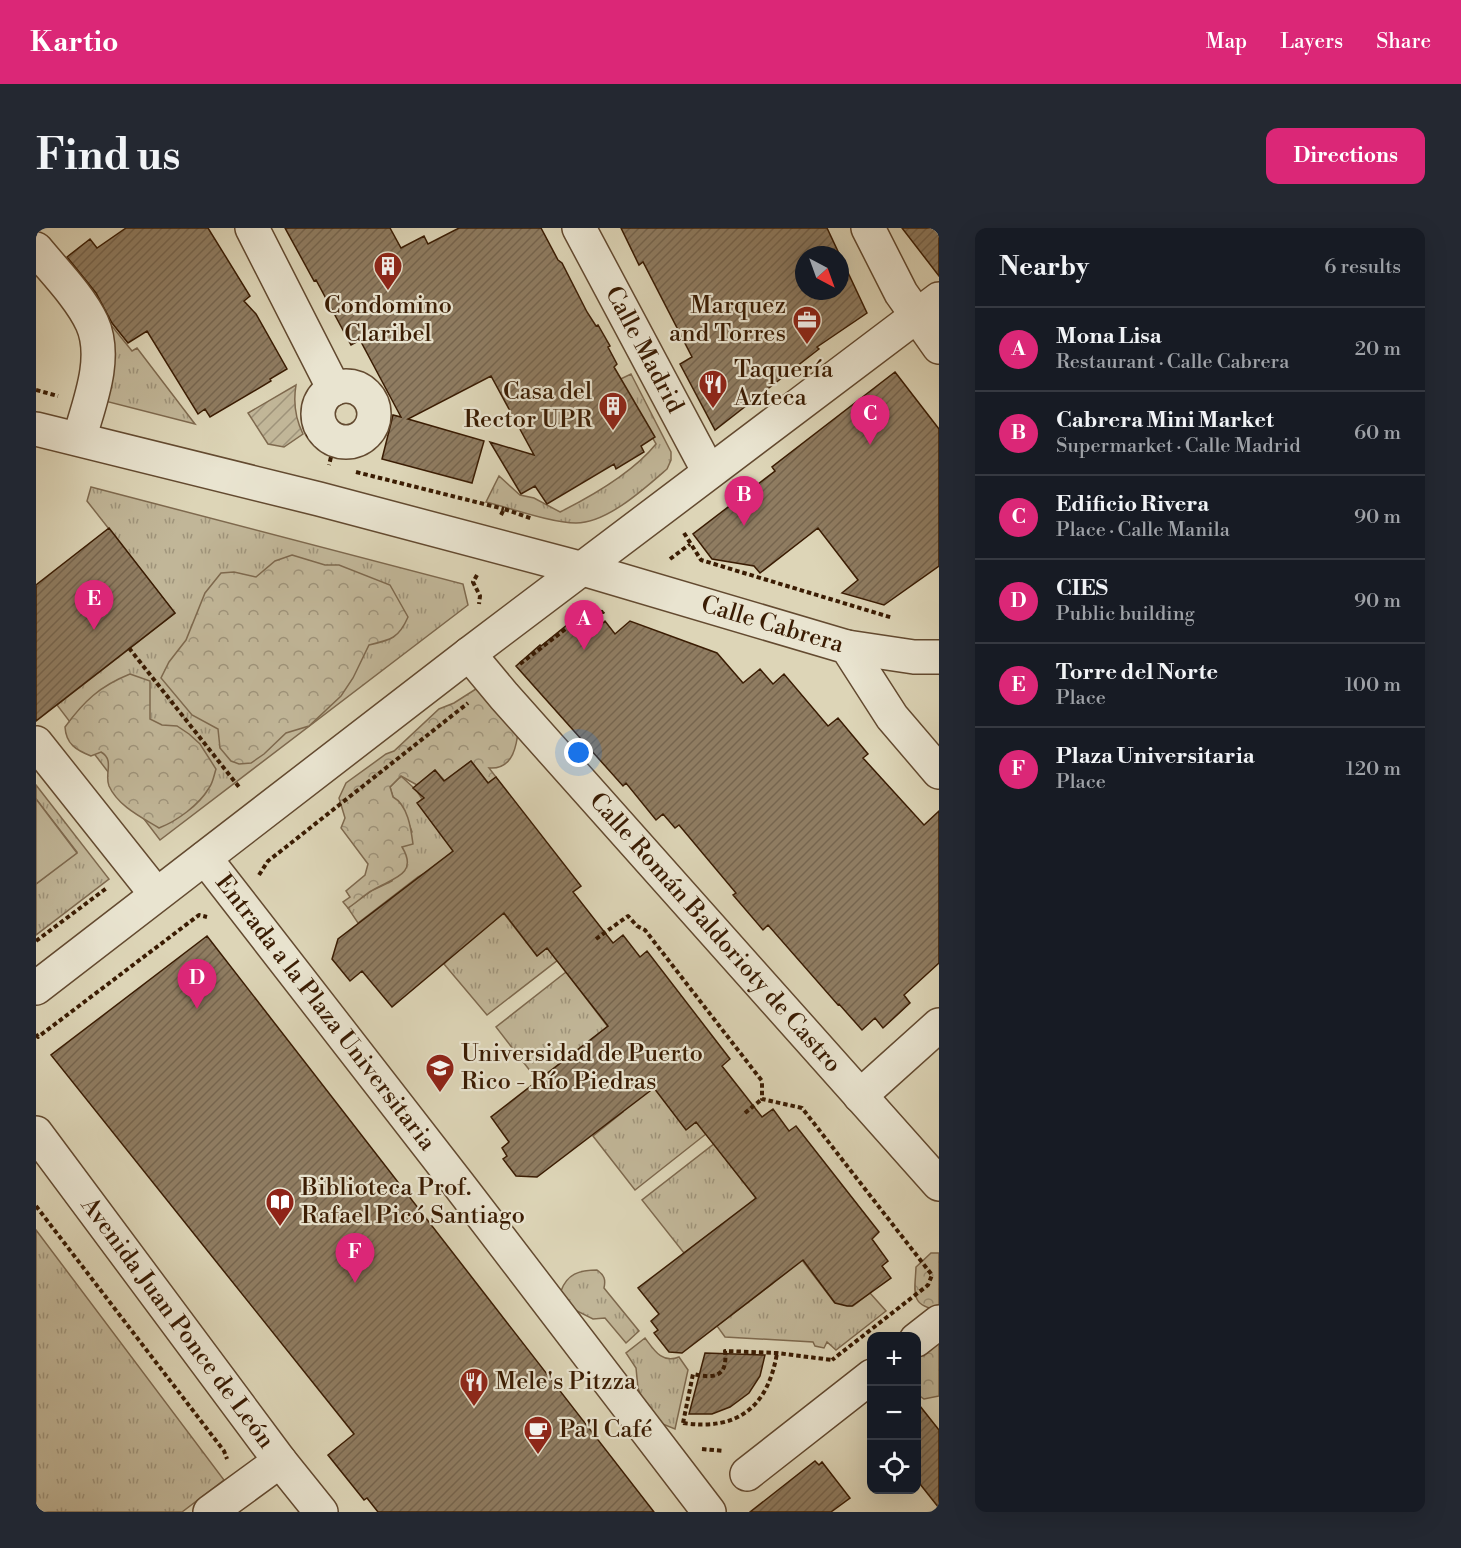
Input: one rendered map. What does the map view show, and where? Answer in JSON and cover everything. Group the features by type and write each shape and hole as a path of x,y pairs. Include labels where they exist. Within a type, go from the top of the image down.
{"street":[{"path":"252,228 334,389"},
{"name":"Calle Madrid","path":"579,228 709,472"},
{"path":"868,228 901,293 927,308 939,348"},
{"path":"36,249 84,309 97,338 99,352 95,379 80,439"},
{"path":"36,988 469,654 927,308"},
{"path":"343,386 362,390 373,405 375,415 372,424 359,438 341,441 332,438 320,423 320,407 328,393 334,389 343,386"},
{"name":"Calle Cabrera","path":"36,429 307,496 583,570 847,647 892,717 939,772"},
{"path":"847,647 914,657 939,657"},
{"name":"Calle Román Baldorioty de Castro","path":"469,654 939,1184"},
{"path":"36,743 156,894"},
{"name":"Entrada a la Plaza Universitaria","path":"205,858 709,1512"},
{"path":"860,1096 939,1025"},
{"name":"Avenida Juan Ponce de León","path":"36,1133 280,1461 321,1512"},
{"path":"921,1336 939,1322"},
{"path":"747,1474 867,1380"},
{"path":"210,1512 280,1461"}],"path":[{"path":"320,423 310,430 308,435 317,445 332,453 329,465"},
{"path":"686,525 684,534 701,560 901,619"},
{"path":"36,1034 38,1037 199,915 209,918 216,928 261,896 257,882 268,861 470,702 490,709 524,679 519,664 589,611 603,612 634,585 690,544"},
{"path":"129,648 239,787"},
{"path":"596,939 628,915 636,926 645,930 762,1081 762,1099"},
{"path":"745,1113 762,1099"},
{"path":"762,1099 802,1108 932,1275 928,1285 832,1360"},
{"path":"36,1206 224,1451 229,1466 244,1487"},
{"path":"671,1463 693,1374 715,1377 726,1362 725,1351 777,1353 842,1360"},
{"path":"682,1423 696,1425 717,1423 736,1418 747,1411 769,1386 777,1353"}],"green space":[{"path":"103,315 132,351 137,348 195,424 101,400"},
{"path":"631,374 671,452 671,460 667,469 624,504 588,522 555,521 486,502 499,476 520,495 534,498 560,512 599,491 636,464 656,444 624,387 604,387"},
{"path":"296,385 295,410 303,434 284,447 268,444 248,413"},
{"path":"91,487 463,584 468,605 160,840 57,705 175,613 87,501"},
{"path":"292,555 325,565 339,565 390,585 408,617 398,634 369,645 353,678 341,696 309,726 286,733 251,763 239,764 231,761 220,748 218,729 192,715 161,678 169,662 186,640 205,593 221,573 234,572 256,577 275,561"},
{"path":"130,674 150,681 150,719 162,725 177,726 189,734 200,744 216,769 210,786 200,800 180,817 159,828 131,810 113,793 109,786 108,763 105,755 101,752 91,756 81,751 73,746 66,733 65,727 86,702 101,689"},
{"path":"479,687 519,725 513,754 504,765 489,768 496,777 488,783 471,761 445,781 435,770 417,785 401,776 390,787 393,797 405,811 411,831 413,844 402,847 407,857 405,871 348,908 343,902 350,897 346,891 365,875 368,864 341,828 345,818 339,798 346,783 386,754 394,751 439,709 454,703"},
{"path":"401,776 417,791 422,799 418,803 457,856 418,877 358,923 348,908 371,891 392,881 402,847 412,832 405,813 393,797 390,787"},
{"path":"36,785 109,879 36,935 36,884 77,852 36,799"},
{"path":"36,799 77,853 36,884"},
{"path":"498,906 537,956 553,943 563,956 487,1015 444,964"},
{"path":"566,972 611,1031 538,1081 496,1027"},
{"path":"647,1079 701,1118 711,1130 635,1190 593,1136 623,1112 616,1103"},
{"path":"719,1140 720,1152 759,1202 724,1223 684,1253 642,1200"},
{"path":"36,1230 224,1480 182,1512 36,1512"},
{"path":"795,1251 834,1302 838,1299 844,1305 853,1306 870,1293 886,1311 836,1350 827,1342 824,1348 815,1346 813,1342 725,1337 717,1326 772,1284"},
{"path":"931,1253 939,1253 939,1310 923,1305 918,1301 915,1291 916,1267"},
{"path":"597,1270 604,1278 604,1288 639,1331 626,1343 605,1318 593,1319 567,1306 561,1291 574,1274"},
{"path":"645,1338 659,1355 668,1359 679,1357 688,1370 675,1429 660,1423 643,1401 638,1388 636,1368 626,1353"},
{"path":"939,1338 939,1396 924,1399 921,1397 921,1345"}],"building":[{"path":"126,228 208,228 250,296 244,301 256,314 287,369 210,417 205,409 198,414 147,331 128,343 112,323 96,293 67,257 90,239 97,248"},
{"path":"285,228 390,228 401,248 424,236 428,244 459,228 541,228 587,312 596,326 598,325 610,346 608,347 617,364 614,367 655,437 641,446 644,452 616,469 614,464 547,504 535,486 521,494 490,442 534,455 491,376 408,419 484,441 472,483 382,459 393,415 401,417 360,340 351,345"},
{"path":"621,228 827,228 836,246 795,246 795,300 849,300 849,275 867,313 817,347 819,349 715,430 680,364 692,357 643,262 639,265"},
{"path":"902,228 939,228 939,276"},
{"path":"895,372 939,429 939,566 884,605 842,593 858,580 818,528 760,573 754,566 712,559 693,534 775,471 772,467"},
{"path":"109,528 175,613 36,721 36,585"},
{"path":"578,616 592,633 605,621 615,634 630,621 717,653 743,683 760,669 773,684 784,674 828,726 838,718 868,754 863,758 924,825 939,811 939,963 904,995 910,1003 883,1028 875,1018 862,1030 768,925 763,930 733,895 736,893 679,825 675,828 663,814 656,820 626,783 623,786 516,666"},
{"path":"471,761 488,783 496,777 581,886 573,892 613,943 623,935 640,957 647,951 730,1059 722,1066 762,1117 773,1109 789,1131 796,1126 879,1232 872,1239 888,1261 882,1266 891,1278 852,1306 847,1306 835,1303 803,1260 682,1353 669,1352 654,1333 658,1330 651,1321 659,1314 638,1288 756,1198 696,1122 686,1130 654,1088 537,1177 516,1176 503,1159 507,1156 502,1148 509,1142 491,1117 608,1026 547,948 537,956 504,913 392,1007 362,971 350,981 332,959 338,939 453,851 417,803 424,798 413,788 435,770 444,781"},
{"path":"207,936 654,1512 378,1512 367,1498 364,1500 328,1455 354,1434 51,1055"},
{"path":"705,1353 765,1355 760,1376 749,1393 730,1407 712,1414 689,1414"},
{"path":"921,1407 939,1430 939,1508 921,1485"},
{"path":"815,1461 819,1465 822,1462 850,1498 831,1512 750,1512"}],"place":[{"name":"Condomino Claribel","path":"388,292"},
{"name":"Marquez and Torres","path":"807,346"},
{"name":"Taquería Azteca","path":"713,410"},
{"name":"Casa del Rector UPR","path":"613,432"},
{"name":"Edificio Rivera","path":"870,445"},
{"name":"Cabrera Mini Market","path":"744,526"},
{"name":"Torre del Norte","path":"94,630"},
{"name":"Mona Lisa","path":"584,650"},
{"name":"CIES","path":"197,1009"},
{"name":"Universidad de Puerto Rico - Río Piedras","path":"440,1094"},
{"name":"Biblioteca Prof. Rafael Picó Santiago","path":"280,1228"},
{"name":"Plaza Universitaria","path":"355,1283"},
{"name":"Mele's Pitzza","path":"474,1408"},
{"name":"Pa'l Café","path":"538,1456"}]}
